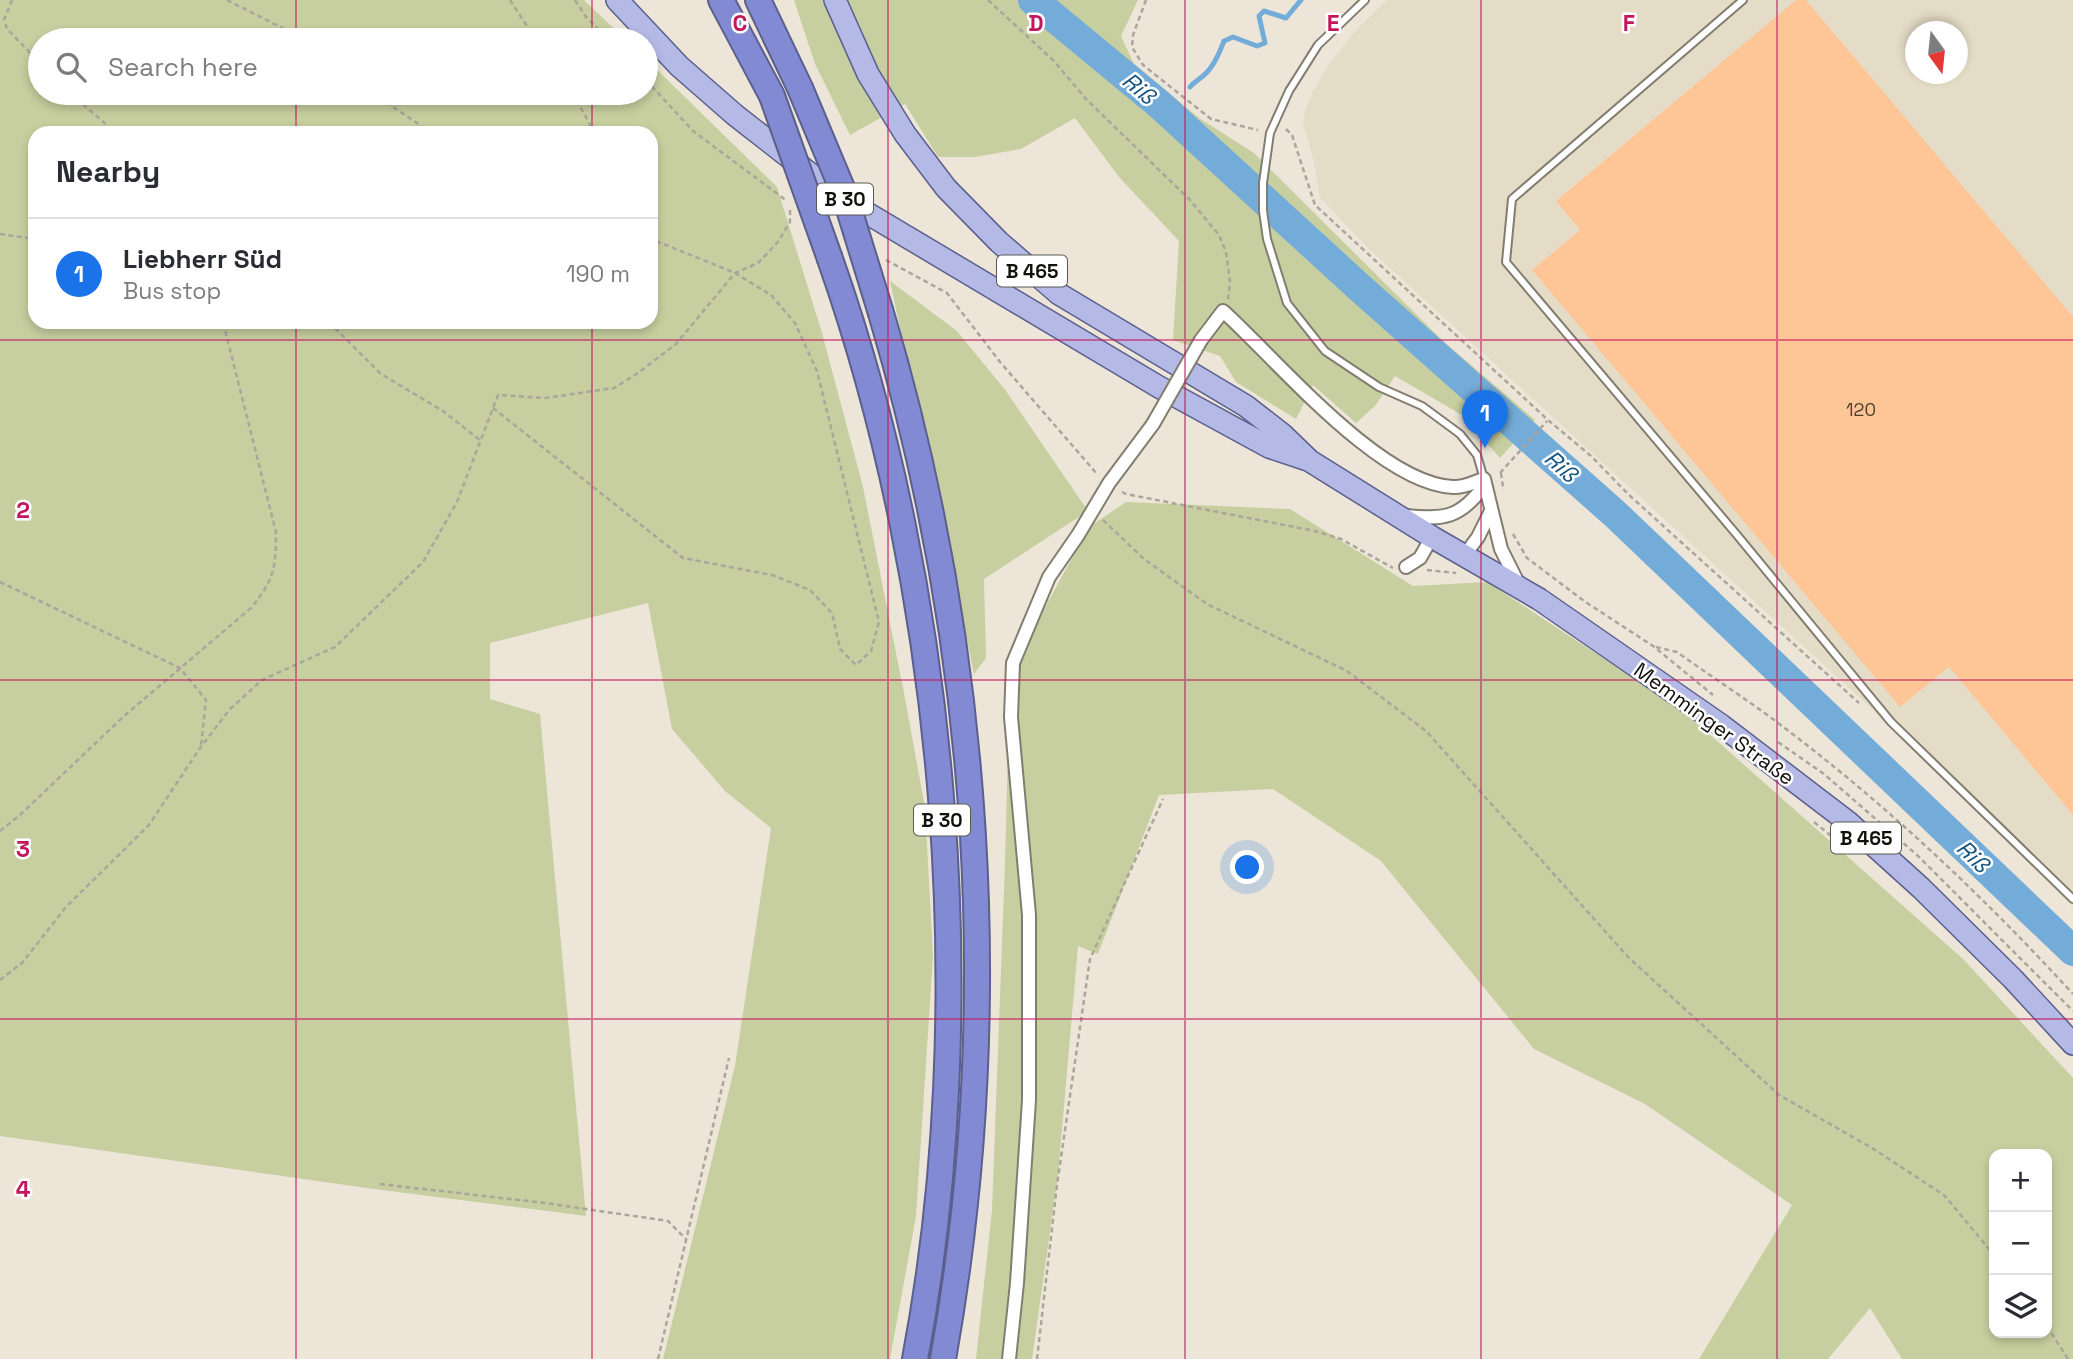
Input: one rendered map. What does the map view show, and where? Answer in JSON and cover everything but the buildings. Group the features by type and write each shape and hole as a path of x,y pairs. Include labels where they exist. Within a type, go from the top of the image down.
{"highway":[{"name":"B 30","path":"721,0 772,96"},
{"name":"B 30","path":"733,0 810,198 872,398 906,546 928,687 942,818 948,991 946,1086 936,1208 915,1359"},
{"name":"B 30","path":"758,0 800,88 844,194 881,313 906,400 939,550 961,695 972,820 977,937 973,1098 961,1241 943,1359"},
{"path":"773,0 800,88"}],"main road":[{"name":"B 465","path":"617,0 643,28"},
{"name":"B 465","path":"835,0 868,74 905,134 946,188 999,242 1059,294 1246,406 1282,434 1310,461"},
{"name":"B 465","path":"658,44 697,83 840,197 1159,387 1269,447 1310,461"},
{"name":"Memminger Straße","path":"1310,461 1432,537 1461,565 1522,589 1721,725 1848,822 1931,897 2073,1044"}],"street":[{"path":"1009,1359 1017,1283 1029,1100 1028,915 1011,717 1013,663 1049,576 1109,483 1153,424 1201,340 1223,311 1327,413 1376,452 1423,481 1441,486 1457,488 1484,482"},
{"path":"1484,482 1501,549 1509,569 1522,589"},
{"path":"1395,514 1448,517 1463,509 1484,482"},
{"path":"1461,565 1490,513"},
{"path":"1406,567 1420,558 1432,537"}],"lane":[{"path":"1365,0 1318,45 1289,91 1270,133 1263,211 1276,272 1287,303 1325,351 1379,387 1422,406 1460,434 1477,455 1484,482"},
{"path":"1743,0 1512,199 1506,262 1891,722 2073,899"}],"path":[{"path":"4,20 12,0"},
{"path":"227,0 282,28"},
{"path":"510,0 528,28"},
{"path":"575,0 597,28"},
{"path":"988,0 1054,61 1086,99 1189,199 1219,235 1226,253 1230,282 1227,304 1223,311"},
{"path":"1146,0 1133,35 1132,47 1143,65 1212,119 1270,133"},
{"path":"0,16 7,29 28,50"},
{"path":"0,980 22,963 66,907 149,825 200,748 230,709 262,680 335,647 423,562 457,502 498,395 545,398 614,388 676,344 735,273 758,263 779,242 790,222 791,204 693,131 658,93"},
{"path":"84,105 108,126"},
{"path":"390,105 422,126"},
{"path":"579,105 590,126"},
{"path":"1276,120 1292,135 1315,205 1861,705"},
{"path":"0,234 28,238"},
{"path":"493,408 683,558 772,575 810,590 832,613 840,649 856,665 871,651 878,622 817,371 796,323 771,295 735,273 658,242"},
{"path":"883,259 947,293 1000,362 1092,470 1126,494 1315,531 1341,539 1393,568 1461,565"},
{"path":"0,831 124,716 251,608 267,589 276,562 276,532 225,329"},
{"path":"336,329 381,374 443,411 481,441"},
{"path":"1504,499 1501,472 1518,450 1548,420"},
{"path":"1093,510 1144,559 1208,604 1347,671 1426,731 1629,958 1779,1095 1872,1148 1944,1195 1989,1249"},
{"path":"1512,531 1527,558 1542,570 1653,646 1677,652 1786,729 1873,800 1988,903 2073,994"},
{"path":"0,582 180,668 206,700 200,748"},
{"path":"1037,1359 1057,1185 1090,959 1163,799"},
{"path":"1809,818 1860,860"},
{"path":"658,1359 729,1058"},
{"path":"380,1184 545,1203 668,1221 686,1239"},
{"path":"2052,1334 2068,1359"}],"shaded area":[{"path":"1387,0 2073,0 2073,907 1872,709 1368,248 1320,198 1314,162 1303,124 1312,93 1329,64 1355,31"}],"green space":[{"path":"0,0 584,0 613,28 28,28 28,105 658,105 658,71 777,187 822,333 863,487 925,808 933,956 916,1216 890,1359 663,1359 735,1066 771,828 725,791 672,729 648,603 490,643 490,699 540,714 586,1216 0,1136"},
{"path":"794,0 1138,0 1121,36 1134,64 1199,118 1254,153 1442,340 1535,420 1500,458 1462,415 1395,376 1375,406 1356,423 1313,385 1296,419 1236,382 1220,356 1173,340 1179,241 1119,177 1075,118 1021,149 975,157 938,157 905,104 850,135 815,64"},
{"path":"890,281 957,331 1006,391 1088,511 984,579 986,658 974,674 931,460"},
{"path":"1126,502 1290,509 1413,586 1487,582 1681,709 1963,959 2073,1078 2073,1359 1902,1359 1870,1308 1828,1359 1699,1359 1792,1205 1645,1104 1534,1049 1381,861 1273,789 1159,795 1098,954 1078,946 1058,1175 1032,1359 976,1359 992,1210 1009,707 1025,644 1089,527"}],"waterway":[{"name":"Riß","path":"1033,0 1159,104 1360,288 1615,514 2073,951"},
{"path":"1190,87 1216,60 1224,41 1233,37 1257,46 1265,43 1259,16 1264,11 1286,18 1301,0"}],"place":[{"name":"Liebherr Süd","path":"1485,448"}]}
